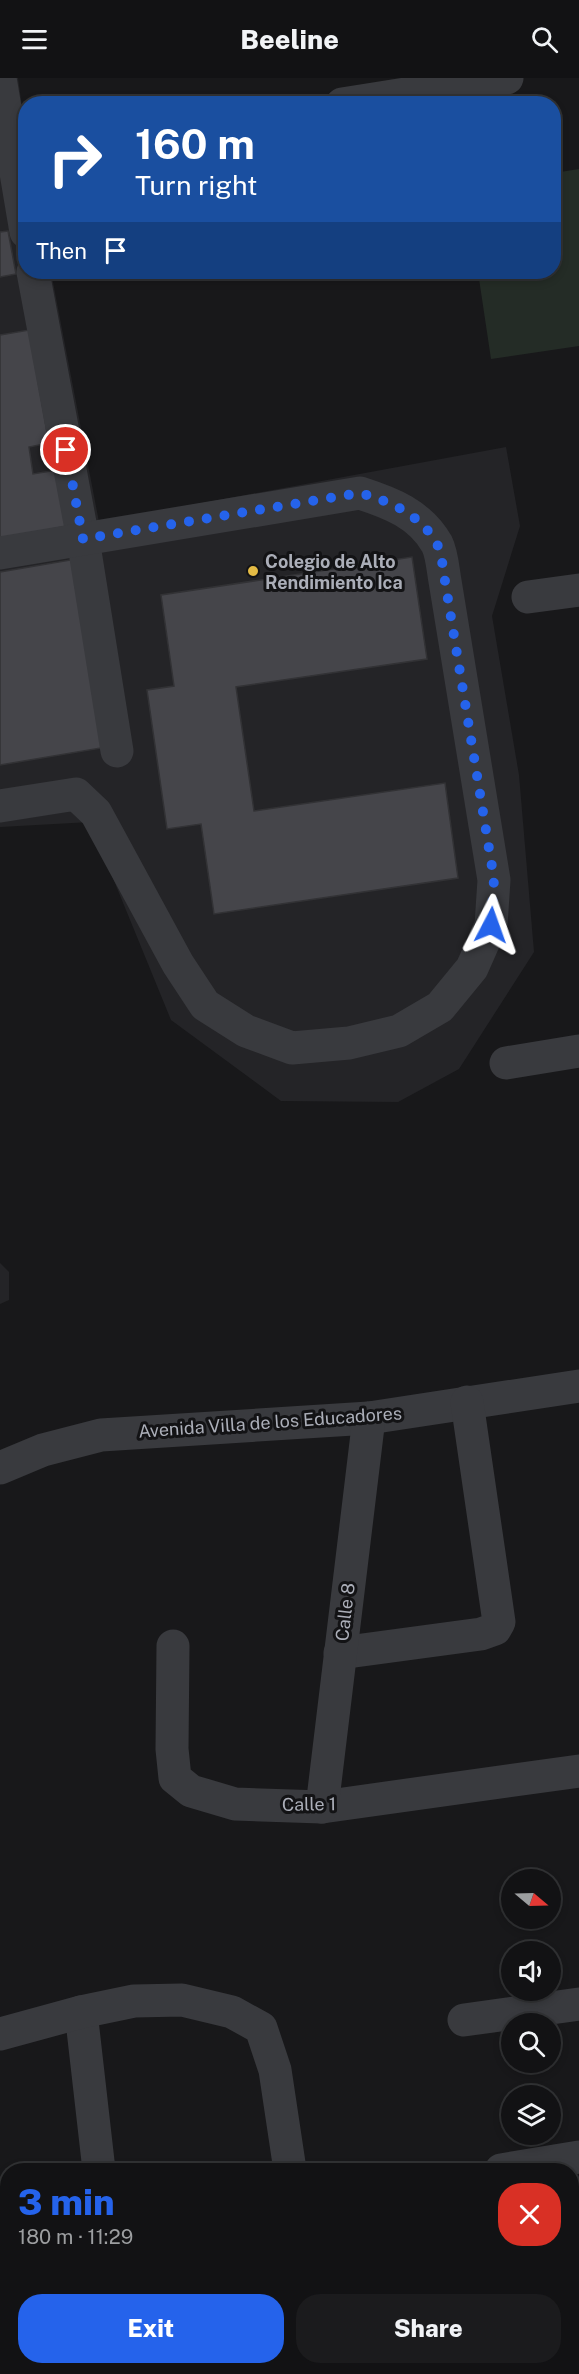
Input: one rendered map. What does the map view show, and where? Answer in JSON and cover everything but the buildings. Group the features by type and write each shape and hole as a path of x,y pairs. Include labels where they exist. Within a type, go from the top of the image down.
{"street":[{"path":"0,78 18,185"},
{"path":"393,96 507,78"},
{"path":"34,279 83,539 117,751"},
{"path":"0,553 360,493 384,500 415,517 437,545 445,581 494,879 491,925 472,968 440,1007 399,1031 349,1043 292,1048 246,1031 206,1005 178,964 96,813 76,794 0,806"},
{"path":"528,597 579,590"},
{"path":"506,1063 579,1051"},
{"name":"Avenida Villa de los Educadores","path":"0,1468 43,1450 101,1435 369,1418 579,1386"},
{"path":"340,1653 482,1634 495,1629 499,1622 467,1402"},
{"name":"Calle 8","path":"322,1807 369,1418"},
{"name":"Calle 1","path":"173,1646 172,1749 175,1778 191,1791 235,1804 322,1807 579,1771"},
{"path":"0,2034 81,2012 134,2001 183,2000 232,2012 261,2028 275,2070 289,2163"},
{"path":"464,2020 579,2004"},
{"path":"81,2012 98,2163"},
{"path":"543,2163 579,2157"}],"shaded area":[{"name":"Colegio de Alto Rendimiento Ica","path":"0,78 18,78 20,96 18,96 18,279 52,279 99,522 506,447 520,526 492,616 519,775 534,952 459,1069 398,1102 281,1101 171,1020 90,822 0,827"},
{"path":"579,169 579,346 491,359 479,279 561,279 561,172"},
{"path":"0,1263 9,1272 9,1300 0,1304"}],"place":[{"name":"Colegio de Alto Rendimiento Ica","path":"253,571"}],"route":[{"path":"66,450 83,539 360,493 384,500 415,517 437,545 445,581 494,879 491,925"}]}
